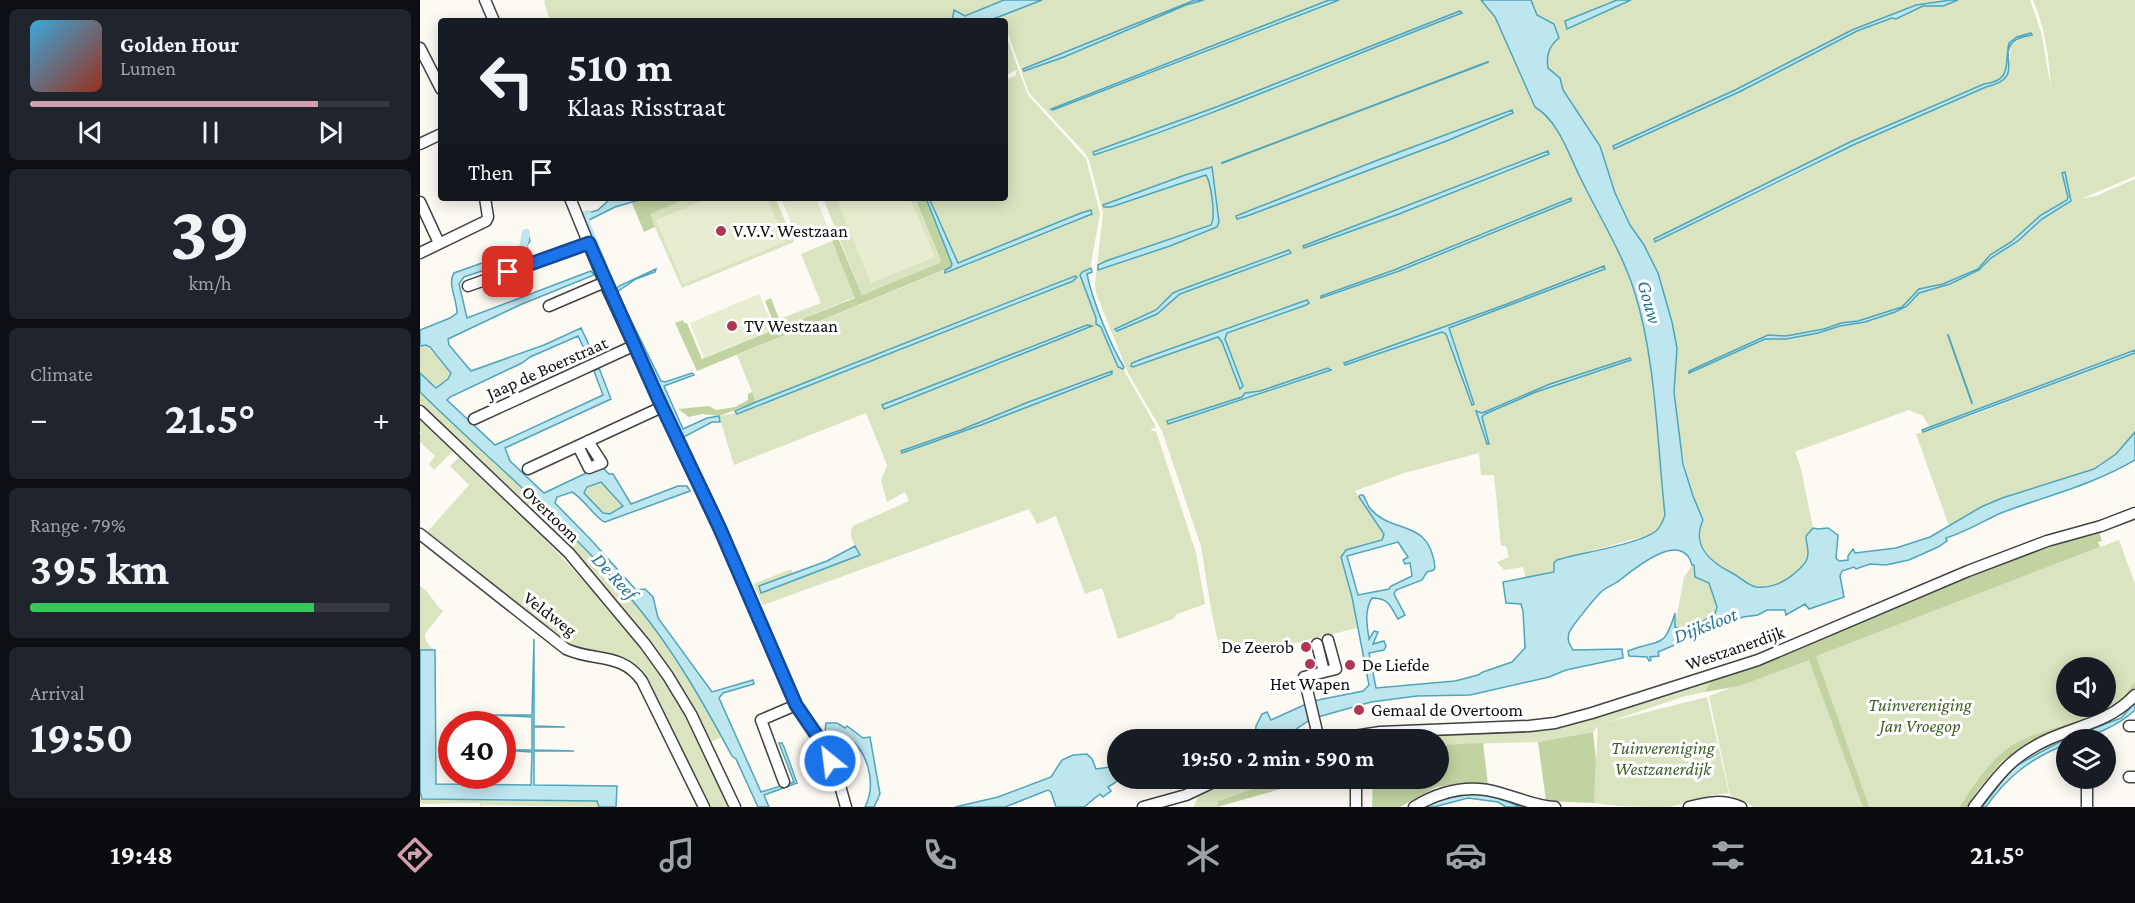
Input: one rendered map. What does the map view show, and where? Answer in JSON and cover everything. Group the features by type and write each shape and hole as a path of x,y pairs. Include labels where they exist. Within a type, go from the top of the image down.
{"street":[{"path":"485,0 493,18"},
{"path":"420,48 438,84"},
{"path":"420,76 431,71"},
{"path":"420,144 438,135"},
{"path":"420,253 486,220 488,217 485,201"},
{"path":"571,201 604,282 718,524 796,705 824,746 837,775 846,807"},
{"path":"420,202 439,243"},
{"path":"468,286 589,243"},
{"path":"549,306 604,282"},
{"name":"Jaap de Boerstraat","path":"474,419 633,346"},
{"path":"528,469 662,407"},
{"name":"Overtoom","path":"420,411 569,554 645,644 691,714 735,807"},
{"name":"Westzanerdijk","path":"1440,729 1529,726 1555,723 1593,713 1758,660 1968,571 2047,541 2101,526 2135,513"},
{"name":"Veldweg","path":"420,534 566,649 580,655 620,661 636,672 704,807"},
{"path":"1317,729 1305,677 1336,669 1328,640"},
{"path":"1317,644 1324,672"},
{"path":"1974,807 2007,764 2047,740 2113,714 2124,707 2135,694"},
{"path":"784,782 761,720 796,705"},
{"path":"1143,807 1186,795 1199,789"},
{"path":"1356,789 1356,807"},
{"path":"1414,807 1436,796 1466,789 1492,791 1524,802 1555,807"},
{"path":"2087,789 2087,807"},
{"path":"1689,807 1710,801 1721,801 1741,807"}],"green space":[{"path":"545,0 1617,0 1565,21 1567,28 1631,0 1951,0 1916,5 1852,30 1735,90 1613,146 1614,149 1739,92 1857,31 1892,18 1897,19 1923,6 1943,6 1958,0 2030,0 2041,32 2051,87 2046,43 2033,0 2135,0 2135,176 2081,199 2096,196 2135,179 2135,350 1930,428 1923,416 1909,410 1795,452 1801,469 1813,528 1807,538 1807,560 1796,573 1777,584 1760,587 1742,582 1723,570 1706,554 1698,537 1698,530 1703,520 1690,487 1680,443 1674,392 1677,348 1672,322 1644,245 1630,225 1615,193 1600,146 1563,90 1560,78 1548,68 1548,54 1552,44 1505,39 1535,107 1550,120 1562,137 1616,246 1634,290 1647,344 1655,401 1665,515 1662,522 1649,535 1557,560 1553,567 1554,572 1526,578 1523,567 1504,570 1497,562 1509,557 1506,546 1501,546 1494,475 1481,475 1479,453 1404,473 1355,491 1384,534 1384,539 1354,547 1341,557 1352,597 1357,628 1246,655 1243,645 1220,652 1201,546 1162,431 1128,373 1096,293 1103,213 1089,160 1029,93 1008,34 1008,18 966,18 954,10 953,18 549,18","holes":["2031,35 2020,38 2011,45 2008,72 2001,81 1853,145 1655,242 1927,108 1984,84 1996,83 2006,72 2007,50 2012,39","1512,110 1513,113 1449,140 1247,216 1237,218 1236,216","1548,154 1399,214 1305,248 1304,246 1507,167","1212,167 1219,222 1217,227 1105,268 1142,250 1212,225 1213,208 1206,175 1112,207 1103,205","2063,173 2065,173 2071,201 2042,219 2018,241 1991,258 1983,267 1950,284 1918,293 1907,306 1895,312 1818,333 1786,339 1765,339 1690,373 1689,371 1768,335 1786,336 1824,329 1902,307 1919,289 1943,284 1978,269 1990,255 2011,242 2041,215 2067,200","1571,198 1571,201 1399,271 1321,298 1321,296 1394,270","1289,250 1290,253 1180,294 1157,314 1115,329 1156,310 1173,293","1603,266 1605,270 1449,328 1474,404 1472,404 1446,334 1442,331 1345,365 1344,363 1507,304","1306,300 1309,303 1227,333 1225,339 1243,386 1240,389 1218,337 1131,367 1132,363","1631,358 1631,360 1536,392 1485,414 1482,417 1489,444 1487,444 1476,412 1482,413 1550,384","1328,368 1330,370 1168,424 1167,421 1242,397 1245,393 1260,391"]},
{"path":"1008,41 1028,95 1086,159 1100,213 1090,269 1080,275 1096,320 1118,367 1123,369 1156,428 1152,428 1151,431 1156,431 1196,553 1205,604 1177,614 1173,619 1118,639 1102,588 1085,594 1056,516 1037,524 1029,509 763,605 753,584 791,569 793,574 759,586 762,593 860,555 851,534 853,526 909,501 905,492 887,502 881,480 887,465 866,413 734,465 719,416 737,413 1075,280 1071,277 761,401 756,402 737,355 945,270 945,273 1092,214 1081,213 957,263 954,257 930,201 1008,201 1008,79 1015,76 1017,70 1008,74","holes":["1087,325 1092,326 884,408 883,405"]},
{"name":"V.V.V. Westzaan","path":"681,201 776,201 794,242 682,288 649,214"},
{"path":"681,201 650,214 655,227 644,232 632,203"},
{"name":"V.V.V. Westzaan","path":"701,201 768,201 785,242 683,284 656,220"},
{"path":"782,201 817,201 828,228 798,240"},
{"name":"V.V.V. Westzaan","path":"824,201 916,201 941,262 862,295"},
{"name":"V.V.V. Westzaan","path":"837,201 911,201 935,257 871,283"},
{"path":"916,201 927,201 952,264 951,267 697,371 675,323 683,320 687,323 702,359 776,329 765,301 771,298 781,324 784,326 855,298 832,241 838,238 862,295 941,261"},
{"path":"832,241 855,297 784,326 779,319 821,303 801,254"},
{"name":"TV Westzaan","path":"759,294 774,329 704,358 690,323"},
{"path":"426,345 451,373 438,388 420,373 420,346"},
{"path":"2135,353 2135,432 2116,454 2094,469 1981,507 1949,526 1916,434 1979,413"},
{"path":"420,392 559,523 613,578 650,622 672,654 693,686 721,737 709,743 619,607 420,407"},
{"path":"752,392 756,402 719,416 702,414 689,417 678,409 709,406 716,410 735,407 748,400 748,394"},
{"path":"420,415 447,440 453,451 434,470 429,464 435,456 420,442 422,432 420,431"},
{"path":"459,457 465,458 559,554 619,621 646,656 672,692 695,731 728,807 711,807 708,803 696,776 685,764 636,670 574,650 427,532 469,485 450,466"},
{"path":"601,482 623,506 610,514 603,513 584,493 590,485"},
{"path":"2099,531 2102,541 2098,542 2100,547 1816,656 1869,807 1863,807 1809,660 1739,686 1705,692 1713,676 1766,662 1923,594 2032,553"},
{"name":"Tuinvereniging Jan Vroegop","path":"2119,540 2135,584 2135,687 2116,705 2116,657 2056,657 2056,717 2086,717 2051,731 2005,758 1977,791 1967,807 1754,807 1730,795 1709,696"},
{"path":"1694,564 1707,581 1713,594 1715,614 1690,628 1677,629 1675,625 1684,577"},
{"path":"420,586 443,611 425,634 426,641 434,651 420,650"},
{"name":"Tuinvereniging Westzanerdijk","path":"1713,676 1705,692 1685,696 1608,722 1707,697 1729,793 1669,807 1594,803 1598,726 1593,732 1538,742 1449,745 1449,735 1548,729 1594,718"},
{"path":"2135,682 2135,687 2116,706 2116,702"},
{"path":"2090,717 2051,731 2002,761 1967,807 1960,807 1994,760 2012,746 2033,736"},
{"path":"1593,732 1596,760 1594,803 1546,801 1538,742"},
{"path":"1483,743 1488,785 1464,783 1449,785 1449,745"},
{"path":"1208,789 1252,789 1218,801 1217,807 1194,807 1203,792"},
{"path":"1252,789 1281,789 1217,807 1218,801"},
{"path":"1373,789 1432,789 1400,807 1372,807"},
{"path":"420,791 421,798 427,800 597,801 599,807 482,805 480,807 480,803 423,804 420,802"}],"water":[{"path":"1004,0 1042,0 996,18 953,18 954,10 965,16"},
{"path":"1195,0 1204,0 1186,5 1064,57 1024,71 1023,69"},
{"path":"1329,0 1339,0 1051,109"},
{"path":"1481,0 1531,0 1537,15 1554,24 1559,38 1549,51 1548,68 1560,78 1563,90 1600,146 1615,193 1630,225 1644,245 1658,273 1672,322 1677,348 1674,392 1683,464 1703,520 1699,538 1701,545 1716,564 1747,583 1756,587 1772,586 1791,576 1807,559 1806,536 1813,528 1828,528 1838,535 1836,558 1839,561 1848,560 1853,549 1855,553 1896,548 1930,537 1981,507 2002,498 2094,469 2116,454 2135,432 2135,460 2086,483 2001,513 1946,538 1947,541 1938,547 1909,560 1886,565 1870,564 1842,571 1840,576 1844,597 1809,609 1805,604 1786,615 1785,610 1767,610 1758,615 1743,617 1677,641 1677,644 1658,652 1659,656 1650,657 1649,661 1647,657 1629,656 1628,651 1663,638 1675,613 1675,627 1685,628 1696,625 1715,614 1717,607 1709,583 1695,577 1694,565 1687,555 1679,550 1658,554 1602,591 1569,633 1568,638 1573,650 1622,649 1623,658 1470,695 1417,696 1371,702 1311,719 1296,729 1256,729 1262,714 1267,712 1271,720 1313,701 1363,691 1369,685 1352,597 1341,557 1346,550 1382,540 1384,534 1359,497 1360,495 1363,495 1369,507 1378,516 1417,533 1425,540 1431,551 1435,567 1434,570 1427,572 1422,580 1396,590 1394,594 1405,615 1398,619 1386,601 1372,598 1369,603 1367,618 1369,639 1374,631 1378,632 1373,644 1384,641 1386,646 1384,650 1369,653 1376,688 1455,681 1512,662 1525,648 1523,611 1521,604 1506,603 1503,582 1554,572 1554,563 1557,560 1637,540 1648,536 1662,524 1665,515 1651,372 1634,290 1616,246 1561,138 1550,120 1535,107 1495,17","holes":["1398,542 1408,557 1403,560 1405,564 1410,563 1412,576 1389,589 1358,595 1347,556"]},
{"path":"1617,0 1631,0 1567,29 1565,21"},
{"path":"1958,0 1943,6 1923,6 1896,19 1892,18 1857,31 1739,92 1614,149 1613,146 1735,90 1852,30 1916,5"},
{"path":"1460,11 1462,13 1233,104 1094,155 1093,152 1219,106"},
{"path":"2031,33 2032,35 2015,40 2009,48 2008,72 2005,78 1998,83 1853,145 1655,242 1654,239 1850,142 1999,79 2006,70 2009,43 2017,37"},
{"path":"1512,110 1513,113 1449,140 1237,219 1236,216"},
{"path":"1548,151 1549,154 1399,214 1304,248 1303,246"},
{"path":"1212,167 1219,222 1217,227 1170,246 1098,270 1098,265 1106,261 1211,225 1213,215 1211,192 1206,175 1111,207 1103,205"},
{"path":"2065,172 2071,201 2042,219 2018,241 1991,258 1979,270 1950,284 1919,293 1907,306 1895,312 1818,333 1786,339 1765,339 1689,373 1689,371 1768,335 1786,336 1824,329 1902,307 1919,289 1943,284 1978,269 1990,255 2011,242 2041,215 2067,200 2062,173"},
{"path":"1571,198 1571,201 1399,271 1321,298 1321,296 1394,270"},
{"path":"608,201 636,201 615,207 581,224 580,215 598,210"},
{"path":"927,201 930,201 958,263 1091,210 1092,214 945,273 945,270 952,264"},
{"name":"De Reef","path":"527,231 530,241 527,245 529,255 464,277 459,284 467,318 591,271 594,275 522,304 448,339 449,345 471,371 544,345 581,328 596,360 591,363 578,336 530,357 447,400 495,445 603,395 594,371 599,368 611,399 505,448 510,461 544,493 601,466 609,474 613,474 631,504 678,486 687,486 690,491 605,522 572,492 557,497 555,503 636,590 645,589 653,597 658,618 712,692 753,680 754,684 723,693 719,698 761,792 794,782 779,743 782,743 784,747 797,783 764,795 769,807 758,807 736,759 732,756 711,717 664,642 637,606 559,523 420,392 420,373 436,388 448,379 451,373 430,347 420,346 420,330 457,313 452,286 454,273 516,251 525,240","holes":["601,482 623,506 610,514 603,513 584,493 587,487"]},
{"path":"1289,250 1291,253 1180,294 1157,314 1117,331 1115,329 1156,310 1173,293"},
{"path":"1604,266 1605,269 1449,328 1474,404 1472,405 1446,334 1442,332 1345,365 1344,363 1507,304"},
{"path":"1091,268 1092,272 1087,274 1093,296 1123,369 1118,367 1101,327 1096,324 1096,318 1080,275"},
{"path":"656,269 655,272 636,279 617,292 661,381 665,382 692,373 694,375 664,386 683,429 707,418 719,416 720,422 712,422 682,438 614,292 619,286"},
{"path":"1077,277 1073,281 737,414 735,411 756,402"},
{"path":"1307,300 1309,303 1306,305 1227,333 1225,339 1243,386 1240,389 1218,337 1131,366 1132,363 1142,359"},
{"path":"1087,325 1092,326 884,409 882,405"},
{"path":"2135,350 2135,353 1923,432 1922,430"},
{"path":"1630,358 1631,360 1536,392 1485,414 1482,417 1489,444 1487,444 1476,411 1482,413 1550,384"},
{"path":"1328,368 1331,370 1168,424 1167,421 1242,397 1245,393 1260,391"},
{"path":"1112,371 1112,374 981,425 902,453 901,451 961,430"},
{"path":"855,546 860,555 761,593 759,586 827,561"},
{"path":"534,639 534,726 565,727 534,727 534,750 574,751 534,751 534,785 617,786 616,807 599,807 597,801 422,799 420,791 420,650 435,650 436,784 438,784 438,789 516,789 516,785 531,785 532,752 516,750 532,750 532,717 516,715 532,715"},
{"path":"2135,703 2135,710 2113,726 2106,729 2092,729 2121,718"},
{"path":"826,723 837,723 845,728 847,726 863,738 870,737 880,794 874,807 865,807 869,798 870,778 868,767 859,748 844,735 825,733"},
{"path":"2056,744 2056,749 2032,761 2003,786 1986,807 1982,807 2012,768"},
{"path":"1087,754 1096,769 1107,767 1107,789 1111,791 1103,797 1100,794 1084,807 1056,807 1051,792 1048,790 1005,807 955,807 998,797 1051,777 1062,760 1073,755"},
{"path":"1471,794 1492,796 1521,807 1506,807 1498,802 1468,798 1434,807 1425,807 1443,799"}],"waterway":[{"path":"1222,163 1488,62"},
{"path":"588,214 585,215 586,223 604,267"},
{"path":"523,248 526,233"},
{"path":"1948,335 1972,403"}],"place":[{"name":"V.V.V. Westzaan","path":"721,231"},
{"name":"TV Westzaan","path":"732,326"},
{"name":"De Zeerob","path":"1306,647"},
{"name":"Het Wapen","path":"1310,664"},
{"name":"De Liefde","path":"1350,665"},
{"name":"Gemaal de Overtoom","path":"1359,710"}],"route":[{"path":"508,272 589,243 605,284 731,553 796,705 824,746 830,761"}],"water label":[{"name":"Gouw","path":"1650,302"},
{"name":"Dijksloot","path":"1705,625"}]}
